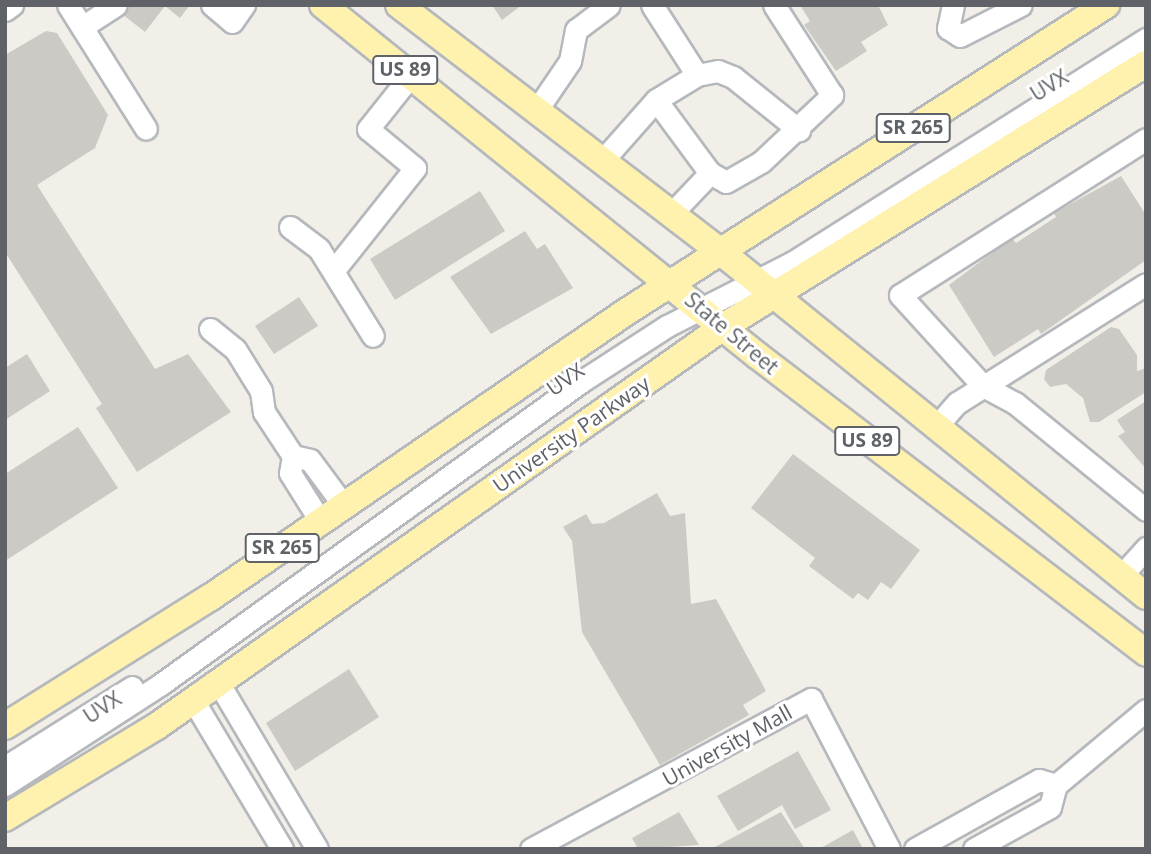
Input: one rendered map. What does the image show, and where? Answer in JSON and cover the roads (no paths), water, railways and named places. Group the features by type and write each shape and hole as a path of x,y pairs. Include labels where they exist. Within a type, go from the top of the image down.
{"main road":[{"name":"State Street","path":"323,5 723,327 1146,653"},
{"name":"US 89","path":"399,5 721,252 935,428 1146,596"},
{"name":"SR 265","path":"5,726 344,506 689,298 721,252 1106,5"},
{"name":"University Parkway","path":"5,818 218,682 723,327 758,283 1146,64"}],"street":[{"path":"5,10 12,5"},
{"path":"68,5 146,129"},
{"path":"82,27 116,5"},
{"path":"217,9 232,22 244,5"},
{"path":"652,5 697,75"},
{"path":"656,100 710,173 726,182 799,130 832,95 774,5"},
{"path":"953,5 948,27 960,36 1021,5"},
{"path":"536,111 570,61 576,30 605,6"},
{"name":"UVX","path":"758,283 1146,24"},
{"path":"5,785 162,684 689,298 758,283 1146,39"},
{"path":"602,160 656,100 697,75 718,71 733,77 799,130"},
{"path":"334,270 415,168 368,129 411,75"},
{"path":"1146,139 900,295 983,386 1015,403 1146,510"},
{"path":"671,214 710,173"},
{"path":"290,228 334,270 373,336"},
{"path":"935,428 983,386 1142,295"},
{"name":"UVX","path":"5,767 224,625 620,341 689,298"},
{"path":"210,330 235,349 293,456 290,473 321,522"},
{"path":"293,456 310,460 344,506"},
{"path":"1121,576 1146,548"},
{"path":"218,682 317,849"},
{"path":"193,699 282,849"},
{"name":"University Mall","path":"531,849 811,699 889,849"},
{"path":"974,849 1050,807 1056,785 1146,710"},
{"path":"915,849 1039,780 1056,785"}]}
